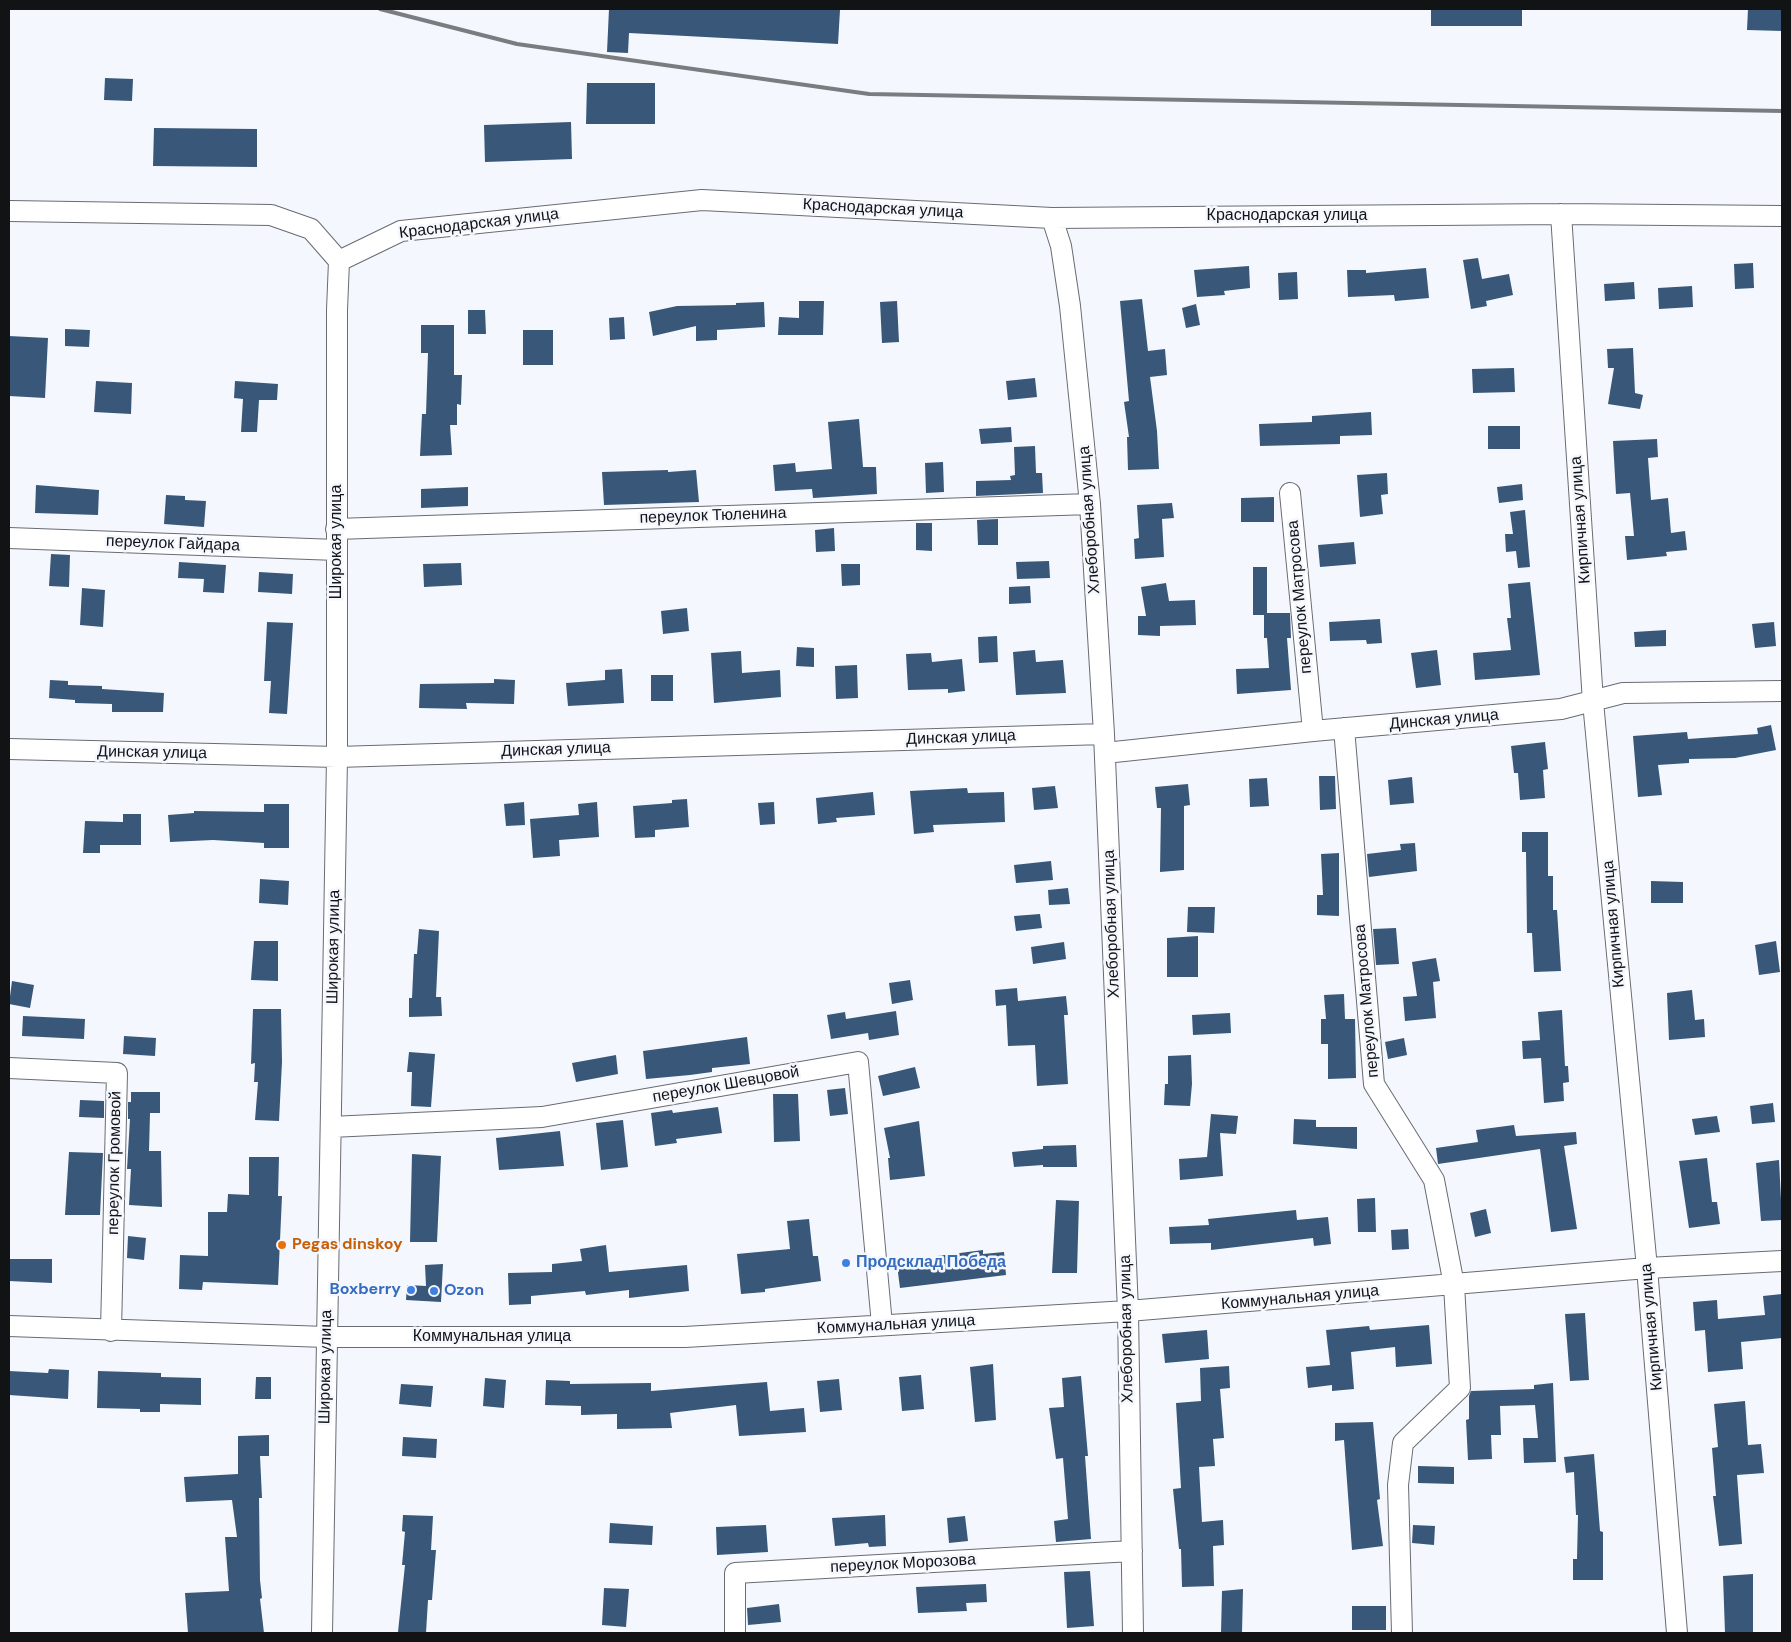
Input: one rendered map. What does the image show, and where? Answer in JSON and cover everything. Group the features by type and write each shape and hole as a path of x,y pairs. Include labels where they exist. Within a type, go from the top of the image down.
{"street":[{"name":"Краснодарская улица","path":"339,261 401,230 702,200 1052,218 1561,214 1782,216"},
{"path":"9,211 271,215 311,229 339,261"},
{"name":"Кирпичная улица","path":"1561,214 1593,702 1647,1268 1678,1633"},
{"name":"Хлеборобная улица","path":"1052,218 1061,246 1070,306 1090,504 1104,744 1128,1311 1133,1633"},
{"name":"Широкая улица","path":"322,1633 337,757 336,529 339,261"},
{"name":"переулок Матросова","path":"1290,493 1313,730"},
{"name":"переулок Тюленина","path":"336,529 1090,504"},
{"name":"переулок Гайдара","path":"9,538 337,550"},
{"name":"Динская улица","path":"9,749 337,757 1104,744 1344,728 1561,709 1623,693 1782,692"},
{"name":"переулок Матросова","path":"1344,728 1374,1084 1434,1180 1454,1285 1460,1388 1403,1443 1398,1485 1402,1633"},
{"name":"переулок Шевцовой","path":"331,1128 542,1117 858,1062 882,1325"},
{"name":"переулок Громовой","path":"9,1068 117,1073 111,1331"},
{"name":"Коммунальная улица","path":"9,1326 326,1338 686,1337 1128,1311 1647,1268 1782,1261"},
{"name":"переулок Морозова","path":"735,1633 735,1573 1132,1551"}],"building":[{"path":"609,9 840,10 838,44 629,33 628,53 607,52"},
{"path":"1431,9 1522,9 1522,26 1431,26"},
{"path":"1748,9 1782,9 1782,31 1747,30"},
{"path":"105,78 133,79 132,101 104,100"},
{"path":"587,83 655,83 655,124 586,124"},
{"path":"571,122 572,159 485,162 484,125"},
{"path":"154,128 257,129 257,167 153,166"},
{"path":"1478,258 1482,279 1509,274 1513,295 1486,301 1487,306 1471,309 1463,260"},
{"path":"1753,263 1754,288 1735,289 1734,264"},
{"path":"1249,266 1250,288 1224,291 1225,295 1197,297 1194,270"},
{"path":"1426,268 1429,298 1395,301 1394,295 1348,297 1347,270 1366,270 1366,273"},
{"path":"1297,272 1298,299 1279,300 1278,273"},
{"path":"1634,282 1635,299 1605,301 1604,284"},
{"path":"1692,286 1693,307 1659,309 1658,288"},
{"path":"1142,299 1148,351 1165,349 1167,375 1150,377 1157,431 1159,469 1128,470 1127,437 1129,437 1124,402 1129,401 1120,301"},
{"path":"799,301 824,301 823,335 778,335 779,317 799,318"},
{"path":"897,301 899,342 882,343 880,302"},
{"path":"764,302 765,327 717,330 717,340 696,341 696,326 653,336 649,312 677,306 736,305 736,303"},
{"path":"1196,304 1200,325 1186,328 1182,308"},
{"path":"468,310 485,310 486,334 468,334"},
{"path":"624,317 625,339 610,340 609,318"},
{"path":"421,325 454,325 454,375 462,375 461,405 457,404 457,425 450,425 452,455 420,456 422,414 426,414 428,353 421,353"},
{"path":"65,329 90,330 89,347 65,346"},
{"path":"523,330 553,330 553,365 523,365"},
{"path":"9,336 48,338 45,398 9,396"},
{"path":"1633,348 1635,393 1643,395 1640,409 1608,404 1614,368 1608,368 1607,349"},
{"path":"1514,368 1515,392 1473,393 1472,369"},
{"path":"1035,378 1037,397 1008,400 1006,381"},
{"path":"96,381 132,383 131,414 94,412"},
{"path":"235,381 278,384 277,400 259,400 257,432 241,432 243,399 234,398"},
{"path":"1371,412 1372,435 1340,436 1340,444 1260,446 1259,424 1312,422 1312,416"},
{"path":"859,419 863,467 876,467 877,494 813,498 812,489 775,491 773,465 795,463 796,472 832,469 828,422"},
{"path":"1488,426 1520,426 1520,449 1488,449"},
{"path":"1011,427 1012,442 981,444 979,429"},
{"path":"1657,439 1658,457 1648,458 1651,500 1668,498 1671,533 1685,531 1687,550 1666,552 1667,556 1627,560 1625,536 1634,536 1630,493 1616,494 1613,441"},
{"path":"1035,446 1036,473 1042,473 1043,493 976,496 976,481 1011,480 1010,476 1015,475 1014,447"},
{"path":"943,462 944,492 926,493 925,463"},
{"path":"668,470 668,472 696,470 699,502 604,505 602,472"},
{"path":"1387,473 1388,494 1381,495 1383,514 1360,517 1357,475"},
{"path":"1522,484 1523,500 1499,503 1497,487"},
{"path":"36,485 99,490 98,515 35,513"},
{"path":"468,487 468,506 421,508 421,489"},
{"path":"166,495 185,496 185,500 206,501 204,527 164,524"},
{"path":"1274,497 1274,522 1241,522 1241,498"},
{"path":"1172,503 1174,518 1162,519 1164,557 1135,559 1134,539 1139,538 1137,505"},
{"path":"1525,510 1530,567 1518,568 1516,551 1506,552 1505,534 1513,534 1510,512"},
{"path":"998,519 998,545 978,545 977,520"},
{"path":"916,523 932,523 932,551 916,550"},
{"path":"834,528 835,551 816,552 815,530"},
{"path":"1354,542 1356,564 1320,567 1318,545"},
{"path":"51,554 70,555 69,587 49,586"},
{"path":"1049,561 1050,578 1017,579 1016,562"},
{"path":"179,562 226,565 224,593 203,592 204,579 178,578"},
{"path":"461,563 462,585 424,587 423,564"},
{"path":"841,564 860,564 860,585 842,586"},
{"path":"1253,567 1267,567 1267,613 1290,613 1291,638 1287,638 1291,690 1237,694 1236,669 1269,668 1267,638 1264,638 1264,615 1253,615"},
{"path":"259,572 293,574 292,594 258,592"},
{"path":"1530,582 1540,675 1475,680 1473,653 1511,650 1507,618 1511,618 1508,584"},
{"path":"1166,583 1169,601 1195,600 1196,625 1160,626 1160,636 1138,635 1138,616 1146,616 1141,587"},
{"path":"1030,586 1031,603 1009,604 1009,587"},
{"path":"82,588 105,590 103,627 80,625"},
{"path":"687,608 689,631 663,634 661,611"},
{"path":"1380,619 1382,643 1367,644 1366,640 1330,641 1329,622"},
{"path":"267,622 293,623 287,714 269,713 271,681 264,681"},
{"path":"1774,622 1776,646 1755,648 1752,624"},
{"path":"1666,630 1666,646 1635,647 1634,632"},
{"path":"997,636 998,662 979,663 978,637"},
{"path":"797,647 814,648 814,667 796,666"},
{"path":"1035,650 1036,662 1063,660 1066,693 1016,695 1013,652"},
{"path":"1437,650 1441,685 1416,688 1411,653"},
{"path":"741,651 742,673 780,670 781,697 714,703 711,653"},
{"path":"931,653 932,662 962,659 965,691 948,693 948,689 908,690 906,654"},
{"path":"857,665 858,698 836,699 835,666"},
{"path":"622,669 624,703 568,706 566,683 605,680 605,670"},
{"path":"651,675 673,675 673,701 651,701"},
{"path":"494,679 515,680 514,704 466,703 467,709 419,708 420,684 494,683"},
{"path":"50,680 68,681 68,685 102,686 102,689 164,693 163,712 112,712 112,704 75,703 75,700 49,698"},
{"path":"1771,725 1776,750 1735,758 1689,759 1689,763 1658,765 1662,795 1638,797 1633,736 1687,732 1688,739 1758,734 1757,728"},
{"path":"1545,742 1548,769 1543,770 1545,798 1520,800 1518,773 1514,773 1511,746"},
{"path":"1319,776 1335,776 1336,809 1320,810"},
{"path":"1412,777 1414,803 1390,805 1388,780"},
{"path":"1267,778 1269,806 1250,807 1249,779"},
{"path":"1188,784 1190,805 1184,806 1184,870 1160,872 1161,808 1157,808 1155,787"},
{"path":"1055,786 1058,808 1034,810 1032,788"},
{"path":"967,788 968,793 1004,792 1005,822 933,825 934,832 914,834 910,791"},
{"path":"873,792 875,815 836,818 837,822 818,824 816,798"},
{"path":"687,799 689,827 655,830 655,837 635,838 633,806 672,803 672,800"},
{"path":"524,802 525,825 506,826 504,804"},
{"path":"597,802 599,837 559,840 560,856 533,858 530,819 579,815 578,804"},
{"path":"774,802 775,824 760,825 758,803"},
{"path":"264,804 289,804 289,848 264,848 264,843 213,840 170,842 168,815 194,813 194,811 264,812"},
{"path":"123,814 141,814 141,845 100,845 100,853 83,853 85,821 123,822"},
{"path":"1522,832 1548,832 1548,876 1553,876 1553,910 1557,910 1561,971 1534,972 1532,933 1527,933 1526,852 1522,852"},
{"path":"1415,843 1417,871 1369,877 1367,854 1401,850 1400,844"},
{"path":"1339,853 1339,916 1317,915 1317,895 1323,895 1321,854"},
{"path":"1051,861 1053,880 1016,883 1014,865"},
{"path":"260,879 289,881 288,905 259,903"},
{"path":"1651,881 1683,882 1683,903 1651,903"},
{"path":"1068,888 1070,904 1049,905 1048,890"},
{"path":"1188,907 1215,907 1214,933 1187,932"},
{"path":"1040,914 1042,928 1016,931 1014,916"},
{"path":"1396,928 1399,964 1376,965 1373,929"},
{"path":"419,929 439,931 436,997 441,997 442,1016 409,1017 409,998 412,998 414,954 417,954"},
{"path":"1198,936 1198,977 1167,977 1167,938"},
{"path":"254,941 278,941 278,981 251,980"},
{"path":"1776,941 1780,972 1759,975 1755,945"},
{"path":"1064,942 1066,959 1033,964 1031,947"},
{"path":"1436,958 1440,981 1433,982 1436,1018 1405,1021 1403,997 1417,996 1412,962"},
{"path":"910,980 913,1000 892,1004 889,983"},
{"path":"12,981 34,985 30,1008 9,1004"},
{"path":"1017,988 1018,1001 1066,996 1068,1015 1064,1015 1068,1084 1037,1086 1035,1045 1008,1046 1006,1005 996,1006 995,990"},
{"path":"1692,990 1695,1020 1704,1019 1705,1037 1669,1040 1667,993"},
{"path":"1344,994 1345,1019 1355,1019 1356,1078 1328,1079 1328,1044 1321,1044 1321,1019 1326,1019 1324,995"},
{"path":"253,1009 281,1009 282,1062 279,1121 255,1120 258,1082 254,1082 255,1063 251,1064"},
{"path":"1562,1010 1565,1066 1568,1066 1569,1082 1563,1083 1564,1101 1544,1103 1541,1058 1523,1059 1522,1041 1540,1040 1538,1012"},
{"path":"896,1011 899,1035 869,1040 868,1033 831,1039 827,1015 845,1012 846,1019"},
{"path":"1230,1013 1231,1033 1193,1035 1192,1015"},
{"path":"23,1016 85,1019 84,1039 22,1036"},
{"path":"124,1036 156,1038 155,1056 123,1054"},
{"path":"747,1037 750,1064 712,1068 712,1072 646,1079 643,1051"},
{"path":"1404,1038 1407,1055 1388,1059 1385,1042"},
{"path":"409,1052 435,1054 431,1107 411,1106 412,1072 407,1072"},
{"path":"616,1055 618,1074 576,1082 572,1063"},
{"path":"1191,1055 1192,1084 1190,1106 1164,1105 1165,1084 1168,1084 1168,1056"},
{"path":"915,1067 920,1088 883,1096 878,1076"},
{"path":"845,1088 848,1114 830,1116 827,1090"},
{"path":"131,1092 160,1092 160,1113 150,1113 149,1151 161,1151 162,1207 129,1205 131,1169 127,1169 130,1119 128,1119 128,1102 131,1102"},
{"path":"773,1094 798,1094 800,1141 774,1142"},
{"path":"80,1100 104,1101 104,1118 79,1117"},
{"path":"1773,1103 1775,1122 1752,1124 1750,1106"},
{"path":"718,1107 722,1133 676,1139 677,1143 655,1146 651,1113 672,1110 673,1113"},
{"path":"1211,1114 1238,1116 1236,1134 1220,1133 1223,1176 1180,1180 1179,1159 1207,1157"},
{"path":"1717,1116 1720,1132 1695,1135 1692,1119"},
{"path":"1294,1119 1316,1120 1316,1127 1357,1127 1357,1149 1293,1144"},
{"path":"623,1120 628,1167 601,1170 596,1123"},
{"path":"919,1121 925,1176 890,1180 888,1158 890,1158 884,1128"},
{"path":"1514,1125 1516,1136 1576,1132 1577,1144 1564,1146 1577,1229 1551,1232 1540,1149 1438,1164 1436,1148 1478,1142 1476,1130"},
{"path":"560,1131 564,1166 499,1170 496,1138"},
{"path":"1076,1145 1077,1167 1043,1167 1043,1165 1014,1167 1012,1152 1043,1149 1043,1146"},
{"path":"69,1152 103,1153 100,1215 65,1215"},
{"path":"412,1154 441,1156 437,1242 410,1242"},
{"path":"249,1157 279,1157 278,1196 282,1196 278,1285 203,1282 202,1290 179,1289 180,1255 208,1256 208,1212 227,1212 228,1194 249,1195"},
{"path":"1707,1158 1712,1202 1717,1202 1720,1224 1689,1228 1679,1161"},
{"path":"1779,1160 1782,1220 1761,1221 1756,1163"},
{"path":"1375,1198 1376,1232 1358,1232 1357,1199"},
{"path":"1056,1200 1079,1201 1077,1273 1052,1273"},
{"path":"1486,1209 1491,1233 1475,1237 1470,1213"},
{"path":"1296,1210 1297,1220 1328,1217 1331,1244 1314,1246 1313,1238 1211,1250 1211,1243 1170,1244 1169,1227 1209,1225 1208,1219"},
{"path":"809,1219 813,1256 818,1256 821,1281 765,1289 765,1292 741,1294 737,1254 790,1249 787,1221"},
{"path":"1408,1229 1409,1249 1392,1250 1391,1230"},
{"path":"128,1236 146,1238 144,1260 127,1258"},
{"path":"606,1245 609,1272 687,1265 689,1291 629,1298 629,1290 586,1295 585,1291 531,1296 531,1304 509,1305 508,1273 552,1272 552,1264 582,1261 580,1249"},
{"path":"983,1250 983,1254 1004,1252 1006,1275 900,1288 897,1265 937,1259 937,1256"},
{"path":"9,1259 52,1259 52,1283 9,1281"},
{"path":"443,1264 441,1302 406,1300 407,1285 426,1286 425,1265"},
{"path":"1782,1294 1782,1338 1741,1342 1743,1369 1708,1372 1705,1330 1695,1331 1693,1302 1717,1300 1718,1319 1765,1315 1763,1296"},
{"path":"1585,1313 1589,1380 1570,1381 1565,1314"},
{"path":"1429,1325 1432,1364 1396,1367 1395,1347 1351,1352 1354,1389 1332,1391 1332,1385 1308,1388 1306,1367 1330,1365 1326,1330 1369,1326 1370,1330"},
{"path":"1207,1330 1209,1359 1165,1363 1162,1334"},
{"path":"993,1364 996,1420 975,1422 970,1367"},
{"path":"1229,1366 1230,1388 1220,1389 1224,1438 1213,1439 1215,1466 1199,1467 1202,1522 1223,1520 1224,1545 1213,1546 1214,1586 1182,1587 1181,1549 1179,1549 1173,1489 1181,1488 1176,1403 1201,1401 1200,1368"},
{"path":"49,1369 69,1370 68,1399 9,1395 9,1371 48,1373"},
{"path":"98,1371 161,1373 161,1377 201,1378 201,1405 160,1404 160,1412 140,1412 140,1409 97,1408"},
{"path":"921,1375 924,1409 902,1411 899,1377"},
{"path":"1081,1376 1088,1456 1085,1456 1091,1539 1056,1542 1054,1521 1068,1519 1063,1458 1056,1459 1049,1408 1064,1407 1062,1378"},
{"path":"256,1377 271,1377 271,1399 255,1399"},
{"path":"485,1378 506,1380 504,1408 483,1406"},
{"path":"839,1379 842,1410 820,1412 817,1381"},
{"path":"546,1380 570,1381 570,1384 651,1383 651,1391 767,1382 770,1411 804,1408 806,1432 739,1436 736,1405 670,1413 672,1428 617,1429 617,1414 581,1415 581,1406 545,1405"},
{"path":"1553,1383 1556,1462 1524,1463 1523,1438 1538,1438 1535,1405 1500,1406 1501,1435 1491,1435 1492,1459 1468,1460 1466,1420 1469,1419 1469,1396 1471,1391 1534,1389 1534,1385"},
{"path":"401,1384 433,1386 431,1407 399,1404"},
{"path":"1745,1401 1748,1445 1761,1444 1764,1473 1737,1475 1742,1544 1719,1546 1713,1496 1716,1496 1712,1448 1718,1447 1714,1404"},
{"path":"1373,1422 1380,1499 1377,1500 1383,1546 1352,1550 1344,1440 1335,1441 1335,1423"},
{"path":"269,1435 269,1456 260,1456 262,1498 259,1498 260,1580 262,1598 260,1599 264,1633 188,1633 185,1593 229,1591 225,1537 237,1537 232,1500 186,1502 184,1477 238,1474 238,1436"},
{"path":"403,1437 437,1439 436,1458 402,1456"},
{"path":"1594,1454 1600,1531 1603,1532 1603,1580 1573,1580 1573,1559 1577,1559 1578,1515 1576,1515 1574,1472 1566,1473 1564,1457"},
{"path":"1418,1466 1454,1467 1454,1484 1418,1483"},
{"path":"403,1515 433,1516 431,1550 436,1550 432,1600 428,1600 426,1633 398,1632 405,1565 402,1565 405,1532 402,1531"},
{"path":"885,1515 886,1546 869,1547 868,1543 835,1546 832,1518"},
{"path":"965,1516 968,1541 949,1543 947,1518"},
{"path":"610,1523 653,1526 652,1545 609,1543"},
{"path":"766,1525 768,1552 717,1555 716,1527"},
{"path":"1413,1525 1435,1526 1434,1545 1412,1543"},
{"path":"1090,1571 1094,1626 1067,1628 1064,1572"},
{"path":"1753,1574 1753,1633 1725,1633 1723,1576"},
{"path":"986,1584 987,1602 966,1603 967,1611 918,1613 916,1587"},
{"path":"604,1588 629,1589 626,1627 602,1625"},
{"path":"1243,1589 1242,1633 1221,1633 1222,1591"},
{"path":"779,1604 781,1622 748,1625 747,1608"},
{"path":"1352,1606 1386,1606 1386,1630 1352,1630"}],"railway":[{"path":"380,9 517,44 869,94 1782,111"}],"place":[{"name":"Pegas dinskoy","path":"282,1245"},
{"name":"Продсклад Победа","path":"846,1263"},
{"name":"Boxberry","path":"411,1290"},
{"name":"Ozon","path":"434,1291"}]}
